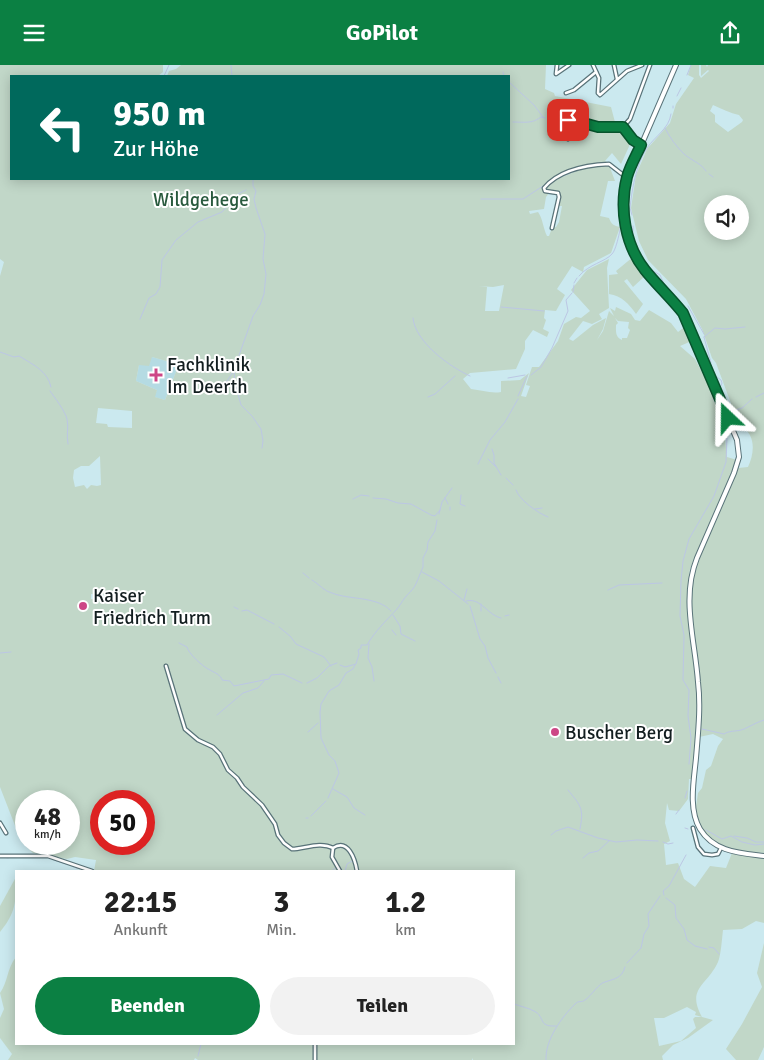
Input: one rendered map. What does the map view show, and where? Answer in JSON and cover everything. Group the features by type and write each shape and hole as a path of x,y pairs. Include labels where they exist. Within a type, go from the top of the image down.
{"main road":[{"path":"676,65 627,178 624,196 625,225 634,254 644,269 683,313 737,440 739,450 738,463 696,557 691,576 689,601 699,693 693,806 699,827 711,841 721,848 734,852 764,855"}],"street":[{"path":"557,65 556,74 569,65"},
{"path":"593,65 598,78 598,93 600,95 626,71 642,65"},
{"path":"614,65 617,79"},
{"path":"568,139 558,128 557,121 580,122 598,127 623,127 630,119 650,65"},
{"path":"566,93 574,90 596,72"},
{"path":"623,127 633,140 641,145"},
{"path":"552,228 560,197 558,193 545,191 544,188 553,181 563,175 590,165 609,164 627,178"},
{"path":"166,667 185,729 198,740 213,747 220,754 228,770 258,800 266,811 284,843 292,849 306,845 329,846 332,848 340,845 346,846 354,859 357,870"},
{"path":"0,823 6,833"},
{"path":"694,828 698,847 704,854 718,854 721,848"},
{"path":"332,848 332,857 339,870"},
{"path":"0,856 48,856 89,870"},
{"path":"314,1060 315,1045"}],"shaded area":[{"name":"Fachklinik Im Deerth","path":"152,357 173,363 177,369 165,400 154,397 157,390 136,381 139,365"}],"green space":[{"name":"Wildgehege","path":"0,65 163,65 163,72 159,75 10,75 10,180 510,180 510,75 167,75 169,71 181,65 546,65 545,89 554,93 555,96 611,107 616,126 622,129 632,140 621,164 612,153 605,161 609,163 592,165 574,169 558,176 544,187 544,191 550,192 546,197 544,209 529,211 530,214 538,212 547,236 549,236 552,228 556,227 559,222 562,206 559,206 561,197 559,192 545,190 546,186 589,166 609,165 615,181 608,181 600,216 609,218 613,224 620,227 611,253 584,267 583,272 572,266 557,289 565,295 556,311 545,310 544,318 546,320 543,329 549,332 547,337 533,330 525,341 525,349 516,369 470,373 463,379 471,389 501,392 501,381 520,380 529,373 521,396 526,397 530,386 526,385 532,367 539,367 558,341 564,324 576,317 581,318 590,311 571,290 587,270 609,259 607,268 609,308 599,314 602,319 592,324 583,321 569,339 573,341 593,325 606,318 597,340 603,331 609,311 614,316 610,308 615,311 616,307 631,314 635,320 640,321 649,310 671,323 678,332 687,325 694,340 680,346 695,359 704,376 709,377 732,429 724,430 727,457 737,460 736,465 690,569 687,608 698,693 693,779 689,779 688,799 679,811 669,810 667,803 665,823 670,841 664,844 666,865 678,863 684,879 695,887 710,866 726,868 732,853 764,857 764,923 756,921 742,929 723,930 718,962 697,993 696,1000 702,1017 713,1020 688,1038 673,1045 662,1056 663,1060 473,1060 472,1058 472,1060 198,1060 195,1058 194,1060 8,1060 12,1054 0,1038 0,1018 4,1009 0,993 15,959 15,1045 515,1045 515,870 94,870 96,860 75,857 67,859 44,855 80,855 80,790 15,790 15,826 0,787 0,276 4,262 0,259","holes":["504,285 499,311 485,311 487,287 479,286 493,287","615,318 618,321 629,322 628,328 630,330 627,338 622,338 622,340 616,334 616,325 618,323","152,357 173,363 177,369 165,400 155,397 157,390 136,381 139,365 149,366","98,408 132,411 132,428 108,427 107,424 96,423","100,456 101,485 91,485 87,489 84,485 75,487 74,470 81,466 89,466","91,594 109,595 108,600 91,599","687,1007 696,1012 695,1015 702,1017 695,1017 693,1019 696,1028 681,1041 659,1046 654,1018 664,1018"]},
{"path":"691,65 699,65 699,75 701,78 709,71 701,76 701,65 706,65 707,67 708,65 764,65 764,853 737,851 720,846 712,841 704,832 695,813 698,793 702,788 706,770 711,766 718,746 723,739 713,734 699,737 701,687 691,616 693,571 738,468 748,467 753,449 751,438 745,428 739,425 702,329 686,299 648,260 639,241 631,208 636,175 647,149 670,123 676,104 694,78 688,75","holes":["713,105 739,115 743,120 728,132 715,122 715,115 710,111"]},
{"path":"633,257 646,275 633,287 627,279 624,281 643,304 636,314 625,301 609,294 609,275 618,274 616,271"},
{"path":"15,879 14,906 0,932 0,906"},
{"path":"764,943 764,1047 758,1060 736,1060 726,1049 762,987 757,973"}],"waterway":[{"path":"164,75 169,65"},
{"path":"231,65 232,75"},
{"path":"687,75 691,65"},
{"path":"510,83 534,105 543,117"},
{"path":"677,96 681,88"},
{"path":"627,211 630,208 635,177 643,155 668,124 671,114"},
{"path":"513,122 528,122 541,117 545,118"},
{"path":"665,128 681,151 706,171"},
{"path":"709,174 713,177"},
{"path":"235,384 234,371 253,316 264,294 266,274 263,259 265,234 256,208 254,199 256,191 253,186 253,180"},
{"path":"481,199 523,199 543,186"},
{"path":"140,319 149,298 156,294 160,287 162,260 176,240 198,222 222,212 238,194 246,190"},
{"path":"630,208 632,215"},
{"path":"579,276 612,254 617,241 622,215"},
{"path":"633,226 633,242 646,266"},
{"path":"648,268 660,275 666,288 676,298"},
{"path":"574,283 577,278"},
{"path":"573,292 574,285"},
{"path":"531,375 541,367 552,348 568,311 566,300 572,293"},
{"path":"677,299 680,302"},
{"path":"688,306 704,334"},
{"path":"501,307 544,311"},
{"path":"413,318 415,327 427,345 453,367 470,376"},
{"path":"704,337 715,328 745,327"},
{"path":"704,337 711,363"},
{"path":"0,352 14,357 19,356 34,365 47,377 51,387"},
{"path":"712,370 713,374 721,380 720,388"},
{"path":"222,385 233,372"},
{"path":"508,378 525,375"},
{"path":"428,397 435,394 455,376"},
{"path":"518,396 527,376"},
{"path":"236,387 241,405 261,429 262,448"},
{"path":"50,391 67,419 68,444"},
{"path":"689,764 691,738 688,716 689,690 683,680 684,635 680,616 681,581 683,561 689,539 714,496 726,462 727,437 723,418 714,400 713,395 715,392"},
{"path":"756,397 764,393"},
{"path":"478,464 490,440 505,422 518,399"},
{"path":"729,412 742,408 752,399"},
{"path":"492,449 494,463 501,475"},
{"path":"488,459 496,467"},
{"path":"506,478 513,485"},
{"path":"439,514 442,502 452,488"},
{"path":"516,490 529,506 548,517"},
{"path":"353,499 361,495 369,496"},
{"path":"461,495 460,504 465,506"},
{"path":"373,498 411,504 435,516 440,510"},
{"path":"445,498 448,504"},
{"path":"535,509 542,508"},
{"path":"340,665 345,667 356,664 359,654 358,650 361,648 361,645 367,645 413,589 423,567 423,558 428,542 435,531 437,520"},
{"path":"422,572 439,581 468,604"},
{"path":"303,573 309,578"},
{"path":"312,580 329,592 379,603 391,611"},
{"path":"608,590 619,585 662,583"},
{"path":"464,600 467,589"},
{"path":"466,601 476,602 501,618"},
{"path":"481,604 481,611"},
{"path":"470,606 480,639 485,646 488,658 496,673"},
{"path":"234,607 238,609"},
{"path":"242,611 247,610 274,624"},
{"path":"393,615 400,626 401,634 415,641"},
{"path":"505,616 509,615"},
{"path":"279,627 296,644 324,657 331,666"},
{"path":"392,630 396,635"},
{"path":"179,643 187,647 193,656 204,666 219,675 222,680 230,681 234,686 269,679 271,675 283,674 302,683"},
{"path":"369,644 368,658 372,667 374,681"},
{"path":"0,653 11,652"},
{"path":"307,683 317,678 329,666 337,663"},
{"path":"328,798 339,773 335,761 329,755 321,738 321,704 329,691 339,685 346,673 353,669 355,665"},
{"path":"498,677 501,683"},
{"path":"217,715 243,693 258,688 264,681"},
{"path":"702,729 724,734 744,729 764,720"},
{"path":"308,732 318,723"},
{"path":"333,789 347,797 354,808 365,815"},
{"path":"568,790 580,808 582,816 580,829"},
{"path":"685,798 687,791"},
{"path":"311,816 326,801"},
{"path":"676,814 679,810"},
{"path":"551,835 568,827 598,838 616,842 658,841"},
{"path":"706,830 722,839 731,836 742,842 755,845 764,844"},
{"path":"734,836 756,842 764,842"},
{"path":"583,858 589,853 598,851 609,841"},
{"path":"663,842 673,843"},
{"path":"664,895 663,891 669,886 686,855"},
{"path":"3,857 8,858"},
{"path":"16,857 26,857"},
{"path":"54,860 66,864"},
{"path":"345,870 347,864 352,861"},
{"path":"70,865 74,867"},
{"path":"333,870 336,867"},
{"path":"627,963 641,948 644,934 649,926 648,914 660,896"},
{"path":"666,898 675,905 676,918 684,929 687,940 695,946 707,949"},
{"path":"709,947 714,948 719,954"},
{"path":"546,1060 546,1052 551,1037 559,1023 570,1010 576,1003 584,1001 603,983 622,974 625,967"},
{"path":"515,1004 538,1013 546,1025 556,1026"},
{"path":"198,1056 201,1045"}],"place":[{"name":"Fachklinik Im Deerth","path":"156,375"},
{"name":"Kaiser Friedrich Turm","path":"83,606"},
{"name":"Buscher Berg","path":"555,732"}],"route":[{"path":"568,120 598,127 623,127 636,143 641,145 630,171 624,196 627,236 634,254 644,269 683,313 728,418"}]}
